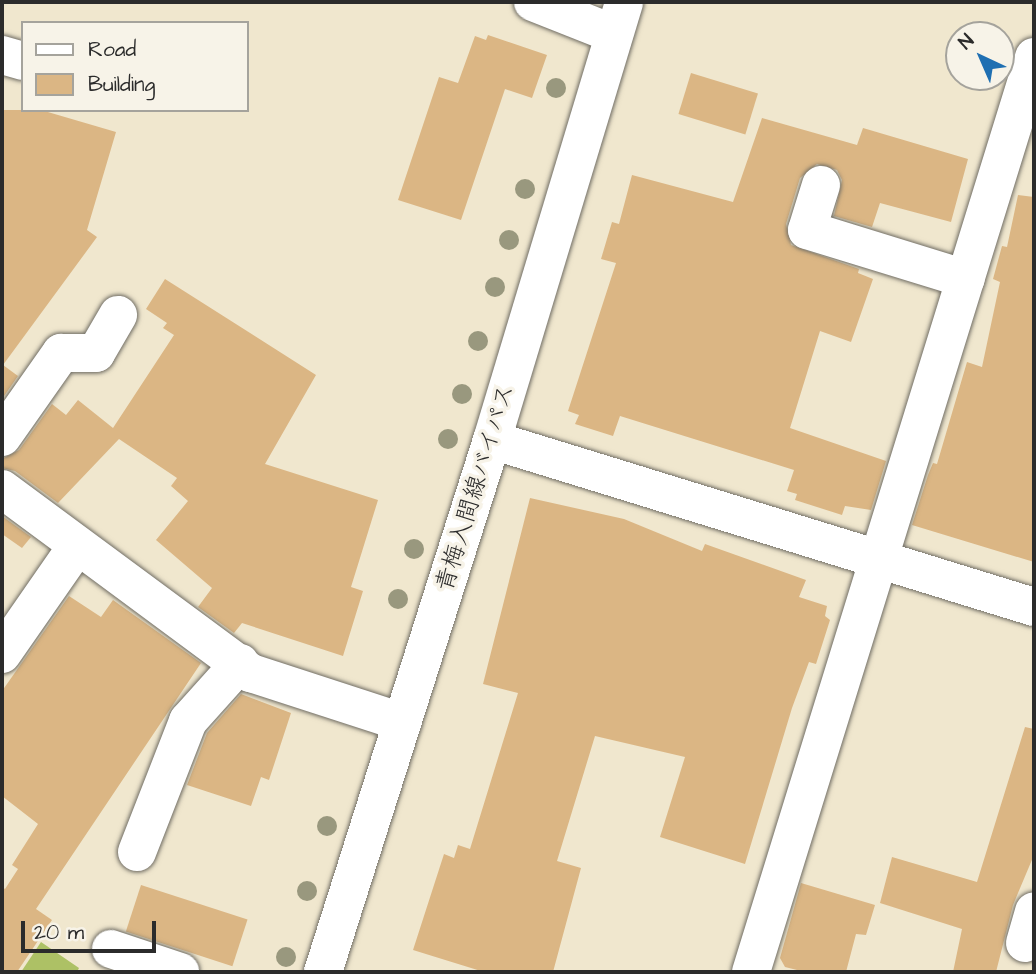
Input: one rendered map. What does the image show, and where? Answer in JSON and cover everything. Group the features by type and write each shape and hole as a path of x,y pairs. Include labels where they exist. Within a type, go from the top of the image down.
{"street":[{"path":"533,2 619,18"},
{"name":"青梅入間線バイパス","path":"323,972 492,440 619,18"},
{"path":"2,55 21,60"},
{"path":"751,972 1034,57"},
{"path":"821,185 807,230 966,278"},
{"path":"2,437 61,353 96,353 118,315"},
{"path":"492,440 1034,607"},
{"path":"2,489 251,673 402,722"},
{"path":"2,654 77,546"},
{"path":"137,852 188,721 240,663"},
{"path":"111,949 180,972"}],"green space":[{"path":"41,942 79,968 77,972 21,972"}],"building":[{"path":"488,35 547,55 532,98 505,89 461,220 398,200 439,77 458,83 475,36 486,40"},
{"path":"691,73 758,93 745,135 678,114"},
{"path":"2,110 48,112 116,132 87,230 97,237 3,365 18,376 2,399"},
{"path":"762,118 857,145 863,128 968,159 951,222 880,203 872,227 834,216 842,180 837,170 817,164 800,178 786,224 791,245 859,269 858,273 873,279 851,342 820,331 790,428 886,461 871,510 845,506 842,515 795,500 797,494 787,491 794,470 620,416 613,436 575,424 579,415 568,411 616,263 601,259 612,222 619,224 632,175 733,202"},
{"path":"1018,195 1034,197 1034,562 912,525 928,475 933,463 937,464 967,362 982,367 1000,282 993,279 1002,246 1007,247"},
{"path":"165,279 316,375 265,464 378,500 351,587 363,591 343,656 242,623 234,633 198,607 212,588 156,540 188,501 171,486 177,478 119,439 58,503 15,471 2,468 2,459 19,450 52,404 66,415 78,400 113,428 174,335 163,328 167,323 146,309"},
{"path":"530,498 624,519 702,551 705,544 806,580 799,597 827,606 825,616 830,620 816,664 809,662 792,708 745,864 660,837 685,757 595,736 557,861 581,868 553,972 484,972 413,950 444,854 454,858 458,845 470,849 518,693 483,684"},
{"path":"2,516 31,537 22,548 2,534"},
{"path":"69,596 101,617 113,600 201,663 36,909 52,920 17,972 2,972 2,887 5,889 18,869 12,865 38,824 2,796 2,691"},
{"path":"241,694 291,713 269,780 261,777 251,806 187,785 207,733"},
{"path":"1025,727 1034,729 1034,855 1013,905 996,972 953,972 962,929 880,903 892,857 977,882"},
{"path":"801,883 875,905 866,935 856,934 846,972 805,972 785,967 780,958"},
{"path":"141,885 248,920 232,966 126,932"}]}
